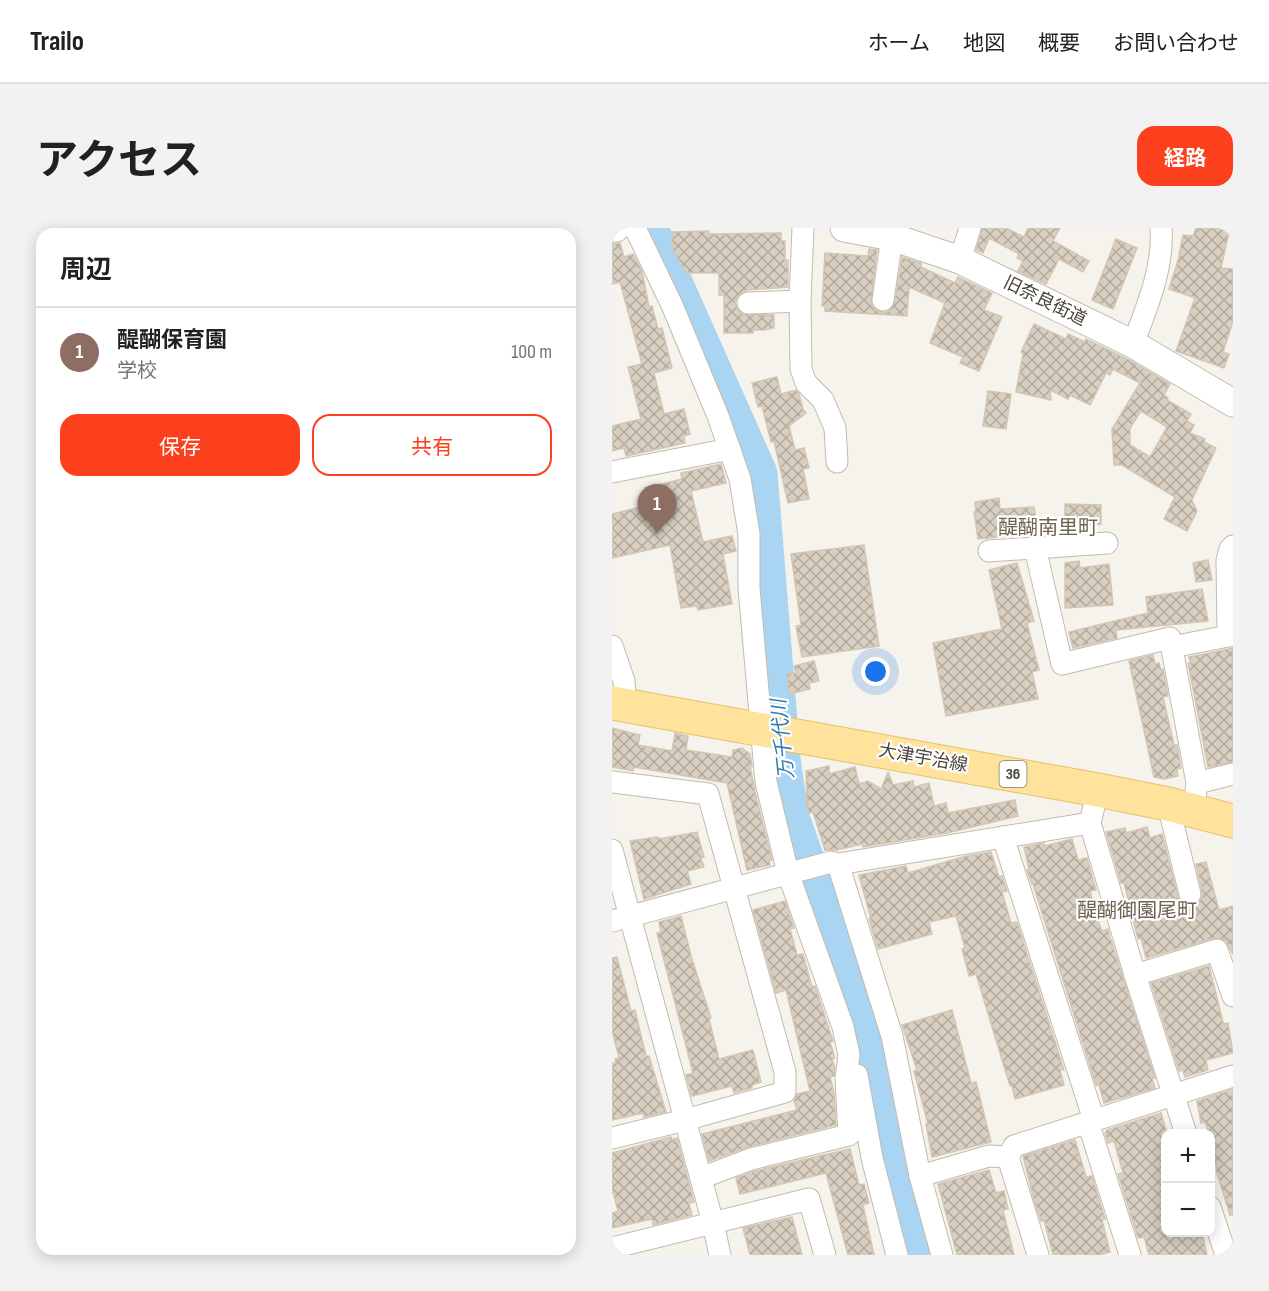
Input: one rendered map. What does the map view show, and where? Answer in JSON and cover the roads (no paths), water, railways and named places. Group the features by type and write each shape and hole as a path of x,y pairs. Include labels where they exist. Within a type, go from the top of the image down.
{"main road":[{"name":"大津宇治線","path":"619,704 1098,790 1186,800 1233,821"}],"street":[{"path":"635,228 672,305 718,416 740,479 749,534 749,588 775,732 766,782 857,1075 872,1158 897,1255"},
{"path":"803,228 800,301 801,369 806,383 823,400 835,428 837,462"},
{"name":"旧奈良街道","path":"844,228 892,237 960,260 1133,344 1233,403"},
{"path":"960,260 970,228"},
{"path":"1133,344 1155,279 1162,246 1161,228"},
{"path":"883,300 892,237"},
{"path":"748,303 800,301"},
{"path":"612,472 730,449"},
{"path":"989,551 1107,543"},
{"path":"1172,647 1231,635 1227,560 1233,546"},
{"path":"1035,548 1062,664 1170,638 1186,800 1190,894"},
{"path":"612,646 624,681 619,704"},
{"path":"1186,800 1233,774"},
{"path":"612,782 708,794 786,1072 784,1092 612,1138"},
{"path":"1098,790 1090,823 1184,1129"},
{"path":"621,918 733,887 834,863 1090,823"},
{"path":"1003,837 1130,1255"},
{"path":"612,850 621,918 686,1120 720,1255"},
{"path":"834,863 892,1036 920,1176 942,1255"},
{"path":"1135,975 1217,950 1233,996"},
{"path":"701,1178 751,1159 849,1136 846,1079 849,1055"},
{"path":"1038,1255 1008,1157 1014,1146 1233,1076"},
{"path":"920,1176 990,1156 1008,1157"},
{"path":"612,1248 639,1248 713,1223 809,1199 825,1255"},
{"path":"1215,1221 1227,1255"}],"waterway":[{"name":"万千代川","path":"652,228 761,473 784,759 792,814 860,1008 890,1167 915,1255"}],"place":[{"name":"醍醐保育園","path":"657,534"}],"district":[{"name":"醍醐南里町","path":"1048,528"},
{"name":"醍醐御園尾町","path":"1137,911"}]}
